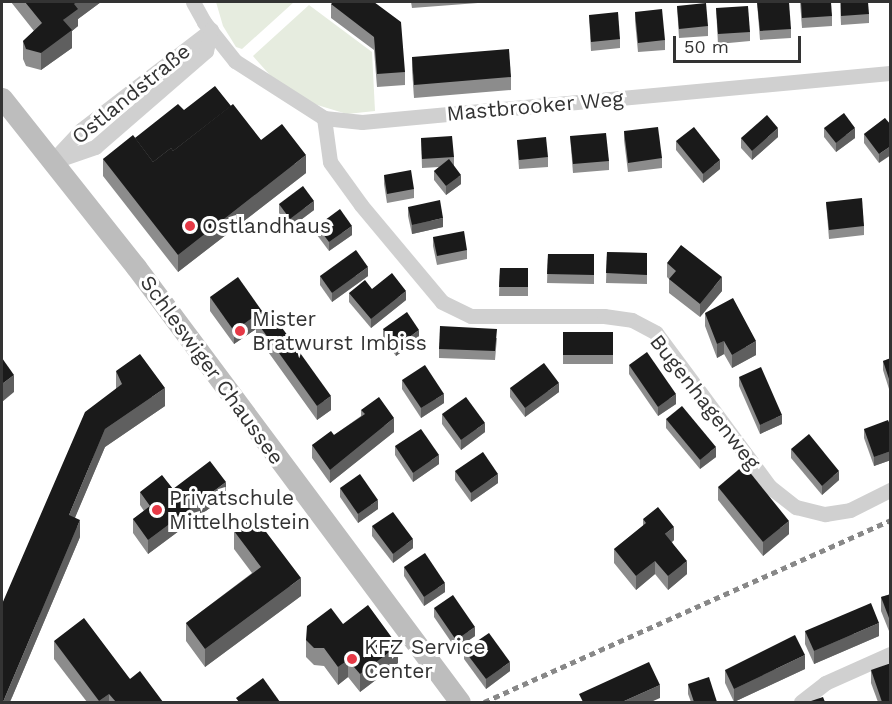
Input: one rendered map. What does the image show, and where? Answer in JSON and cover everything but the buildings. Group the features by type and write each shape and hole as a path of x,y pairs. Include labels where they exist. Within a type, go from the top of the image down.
{"main road":[{"name":"Schleswiger Chaussee","path":"2,98 136,267 460,702"}],"street":[{"name":"Ostlandstraße","path":"52,162 95,147 206,51 211,30 193,2"},
{"name":"Ostlandstraße","path":"52,162 81,130 211,30"},
{"name":"Mastbrooker Weg","path":"211,30 235,61 324,118 362,122 891,73"},
{"name":"Bugenhagenweg","path":"324,118 330,162 361,205 442,302 471,316 604,316 632,320 656,333 770,487 796,507 825,514 850,510 891,490"},
{"path":"801,702 825,683 891,654"}],"shaded area":[{"path":"216,2 294,2 242,49 236,47 223,26"},
{"path":"309,5 372,52 375,111 347,114 314,104 277,83 253,56"}],"railway":[{"path":"484,702 890,520"}],"place":[{"name":"Ostlandhaus","path":"190,226"},
{"name":"Mister Bratwurst Imbiss","path":"240,331"},
{"name":"Privatschule Mittelholstein","path":"157,510"},
{"name":"KFZ Service Center","path":"352,659"}]}
